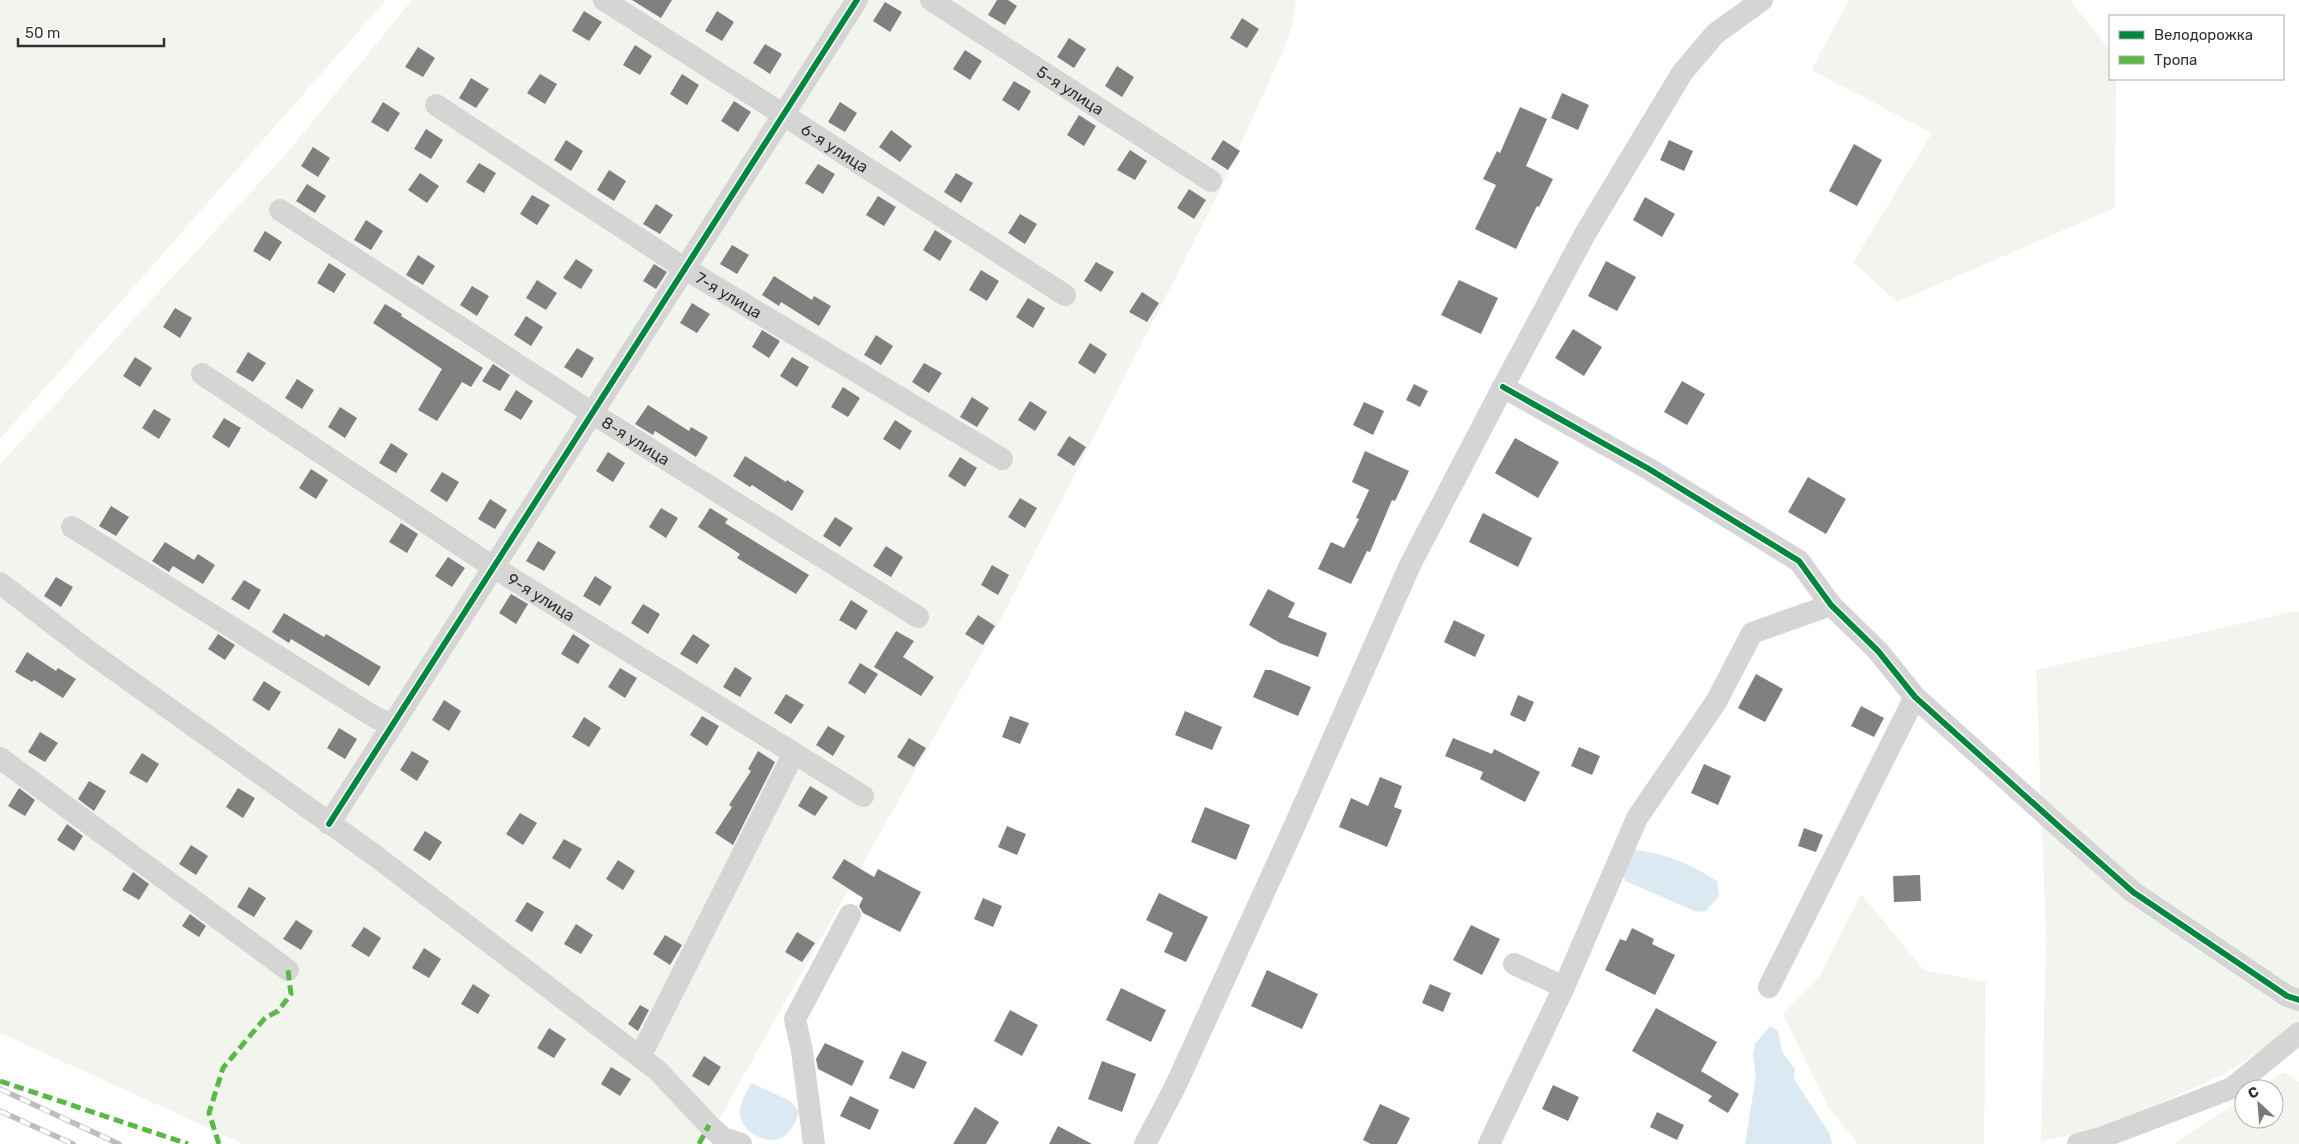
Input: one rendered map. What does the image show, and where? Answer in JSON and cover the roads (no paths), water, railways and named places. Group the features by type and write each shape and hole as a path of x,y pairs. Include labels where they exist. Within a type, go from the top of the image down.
{"street":[{"name":"6-я улица","path":"604,0 1064,295"},
{"path":"329,824 857,0"},
{"name":"5-я улица","path":"931,0 1211,181"},
{"path":"1144,1144 1175,1087 1196,1042 1410,565 1503,387 1586,234 1682,73 1715,34 1762,0"},
{"name":"7-я улица","path":"436,104 684,268 1002,460"},
{"name":"8-я улица","path":"280,210 592,413 918,617"},
{"name":"9-я улица","path":"202,374 494,566 863,796"},
{"path":"1503,387 1649,469 1799,561 1831,605 1878,651 1915,698 2133,892 2287,996 2299,1000"},
{"path":"72,527 376,718 393,724"},
{"path":"0,583 91,653 373,854 657,1070 723,1138 741,1144"},
{"path":"1490,1144 1564,988 1638,818 1716,702 1752,633 1831,605"},
{"path":"1769,987 1915,698"},
{"path":"645,1047 794,753"},
{"path":"0,758 288,970"},
{"path":"814,1144 802,1051 795,1019 850,916"},
{"path":"1514,964 1564,988"},
{"path":"2078,1144 2101,1138 2232,1088 2299,1033"}],"railway":[{"path":"0,1089 119,1144"},
{"path":"0,1111 73,1144"}]}
